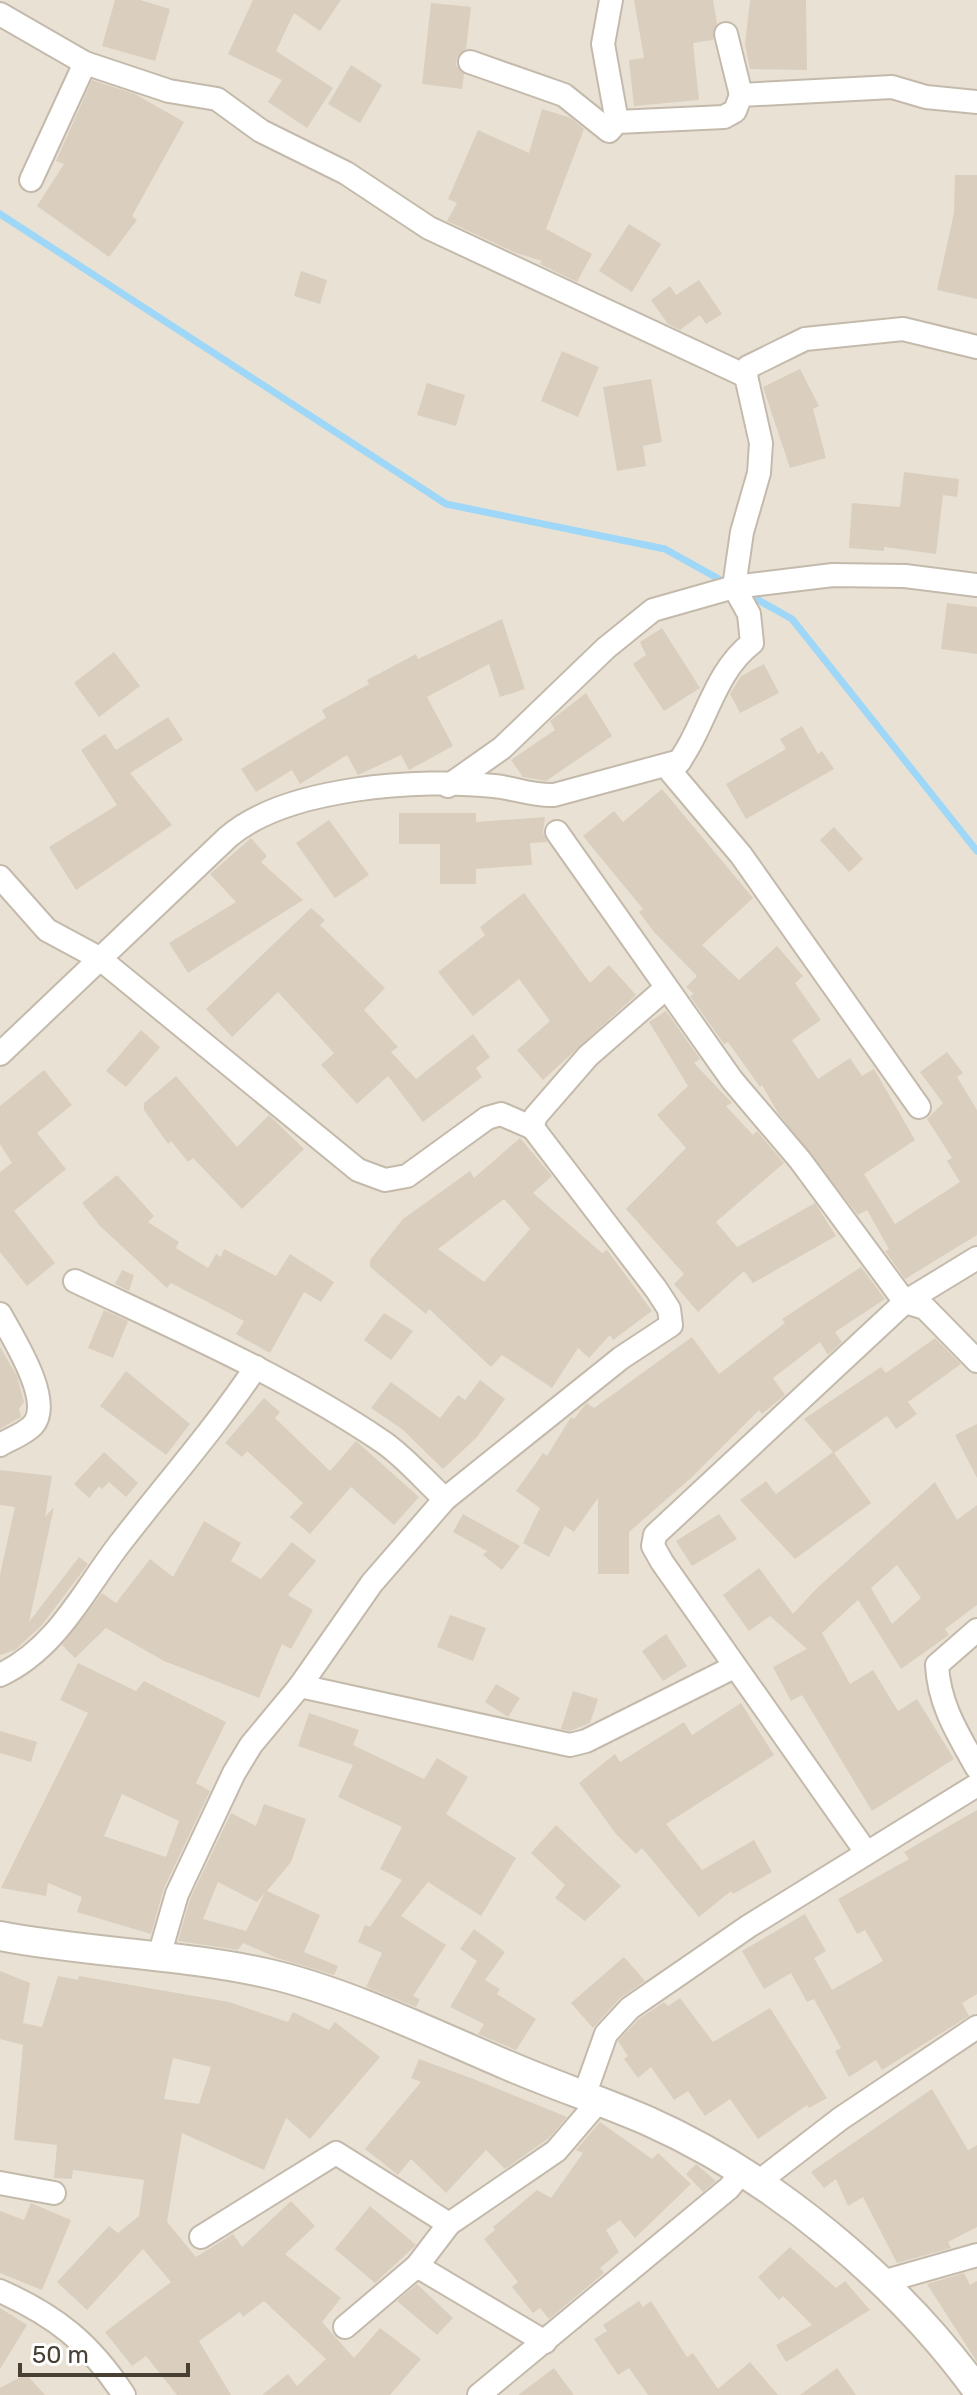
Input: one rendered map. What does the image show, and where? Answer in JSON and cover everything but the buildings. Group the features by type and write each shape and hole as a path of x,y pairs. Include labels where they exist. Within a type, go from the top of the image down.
{"street":[{"path":"611,0 603,44 617,122"},
{"path":"0,14 85,63 123,73 169,91 217,99 261,131 346,173 429,228 746,376"},
{"path":"470,62 564,95 609,131 617,122 724,117 735,111 741,95 726,34"},
{"path":"31,180 85,63"},
{"path":"741,95 892,87 926,97 977,102"},
{"path":"919,1107 741,855 671,772 680,761 733,657 752,643 749,614 734,587 742,532 759,473 761,443 746,376 748,367 805,339 903,329 977,347"},
{"path":"448,786 502,748 606,648 653,610 734,587 833,575 905,576 977,585"},
{"path":"0,1054 228,837 259,815 322,795 419,785 496,786 533,796 554,795 680,761"},
{"path":"557,832 732,1080 800,1160 905,1302 925,1308 977,1361"},
{"path":"0,877 47,930 99,958 358,1170 385,1180 407,1176 473,1126 501,1114 533,1128 669,1309 671,1325 628,1352 445,1499 372,1583 300,1686 251,1745 234,1773 177,1894 159,1956"},
{"path":"533,1128 535,1117 588,1056 666,988"},
{"path":"866,1852 658,1554 653,1546 655,1535 905,1302 977,1258"},
{"path":"75,1281 256,1367 385,1443 445,1499"},
{"path":"0,1314 26,1364 38,1398 39,1415 32,1427 0,1445"},
{"path":"0,1675 32,1653 76,1611 118,1547 163,1493 256,1367"},
{"path":"977,1630 937,1665 938,1692 977,1768"},
{"path":"300,1686 570,1745 586,1741 734,1667"},
{"path":"345,2327 417,2266 449,2224 556,2151 591,2099 606,2034 630,2008 866,1852 977,1785"},
{"path":"0,1936 271,1974 397,2018 650,2122 751,2176 882,2282 977,2390"},
{"path":"479,2395 729,2188 840,2119 977,2027"},
{"path":"201,2237 336,2153 449,2224"},
{"path":"0,2183 54,2193"},
{"path":"882,2282 977,2255"},
{"path":"417,2266 545,2342"},
{"path":"0,2291 44,2311 77,2335 124,2395"}],"shaded area":[{"path":"0,0 977,0 977,2395 0,2395"}],"waterway":[{"path":"0,214 446,504 665,549 726,583"},
{"path":"744,592 792,619 977,851"}]}
